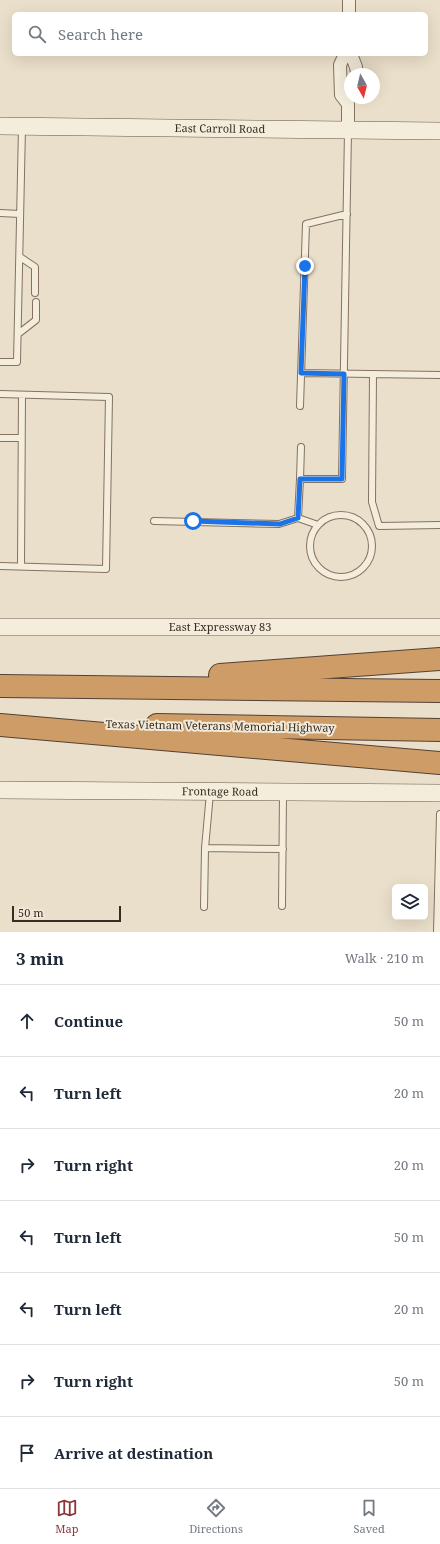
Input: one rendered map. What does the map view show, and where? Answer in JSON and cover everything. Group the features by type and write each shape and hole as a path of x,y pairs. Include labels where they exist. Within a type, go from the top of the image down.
{"highway":[{"path":"84,686 357,664 440,659"},
{"path":"0,686 440,691"},
{"path":"0,724 440,763"},
{"name":"Texas Vietnam Veterans Memorial Highway","path":"0,724 440,730"}],"main road":[{"name":"East Carroll Road","path":"0,126 440,131"},
{"name":"East Expressway 83","path":"0,627 440,628"},
{"name":"Frontage Road","path":"0,790 440,793"}],"street":[{"path":"349,0 349,12"},
{"path":"344,56 340,65 344,81"},
{"path":"352,56 356,68"},
{"path":"344,88 341,95 344,97"},
{"path":"348,130 352,104"}],"lane":[{"path":"0,362 17,362 22,126"},
{"path":"300,479 342,479 348,130"},
{"path":"0,213 20,214"},
{"path":"300,406 306,224 347,214"},
{"path":"20,256 35,267 35,293"},
{"path":"18,334 36,320 36,302"},
{"path":"301,373 440,375"},
{"path":"372,374 372,502 379,526"},
{"path":"0,394 109,397 106,569 0,566"},
{"path":"21,566 22,395"},
{"path":"0,438 21,438"},
{"path":"298,518 301,447"},
{"path":"346,515 356,518 364,524 369,531 372,542 372,552 368,562 353,574 343,576 332,575 323,571 311,554 310,544 312,533 318,524 331,517 346,515"},
{"path":"154,521 280,524 298,518 318,524"},
{"path":"369,531 379,526 440,525"},
{"path":"204,907 205,848 210,792"},
{"path":"282,906 283,792"},
{"path":"438,932 440,814"},
{"path":"205,848 283,849"}],"route":[{"path":"193,521 280,524 298,518 300,479 342,479 344,374 301,373 305,266"}]}
